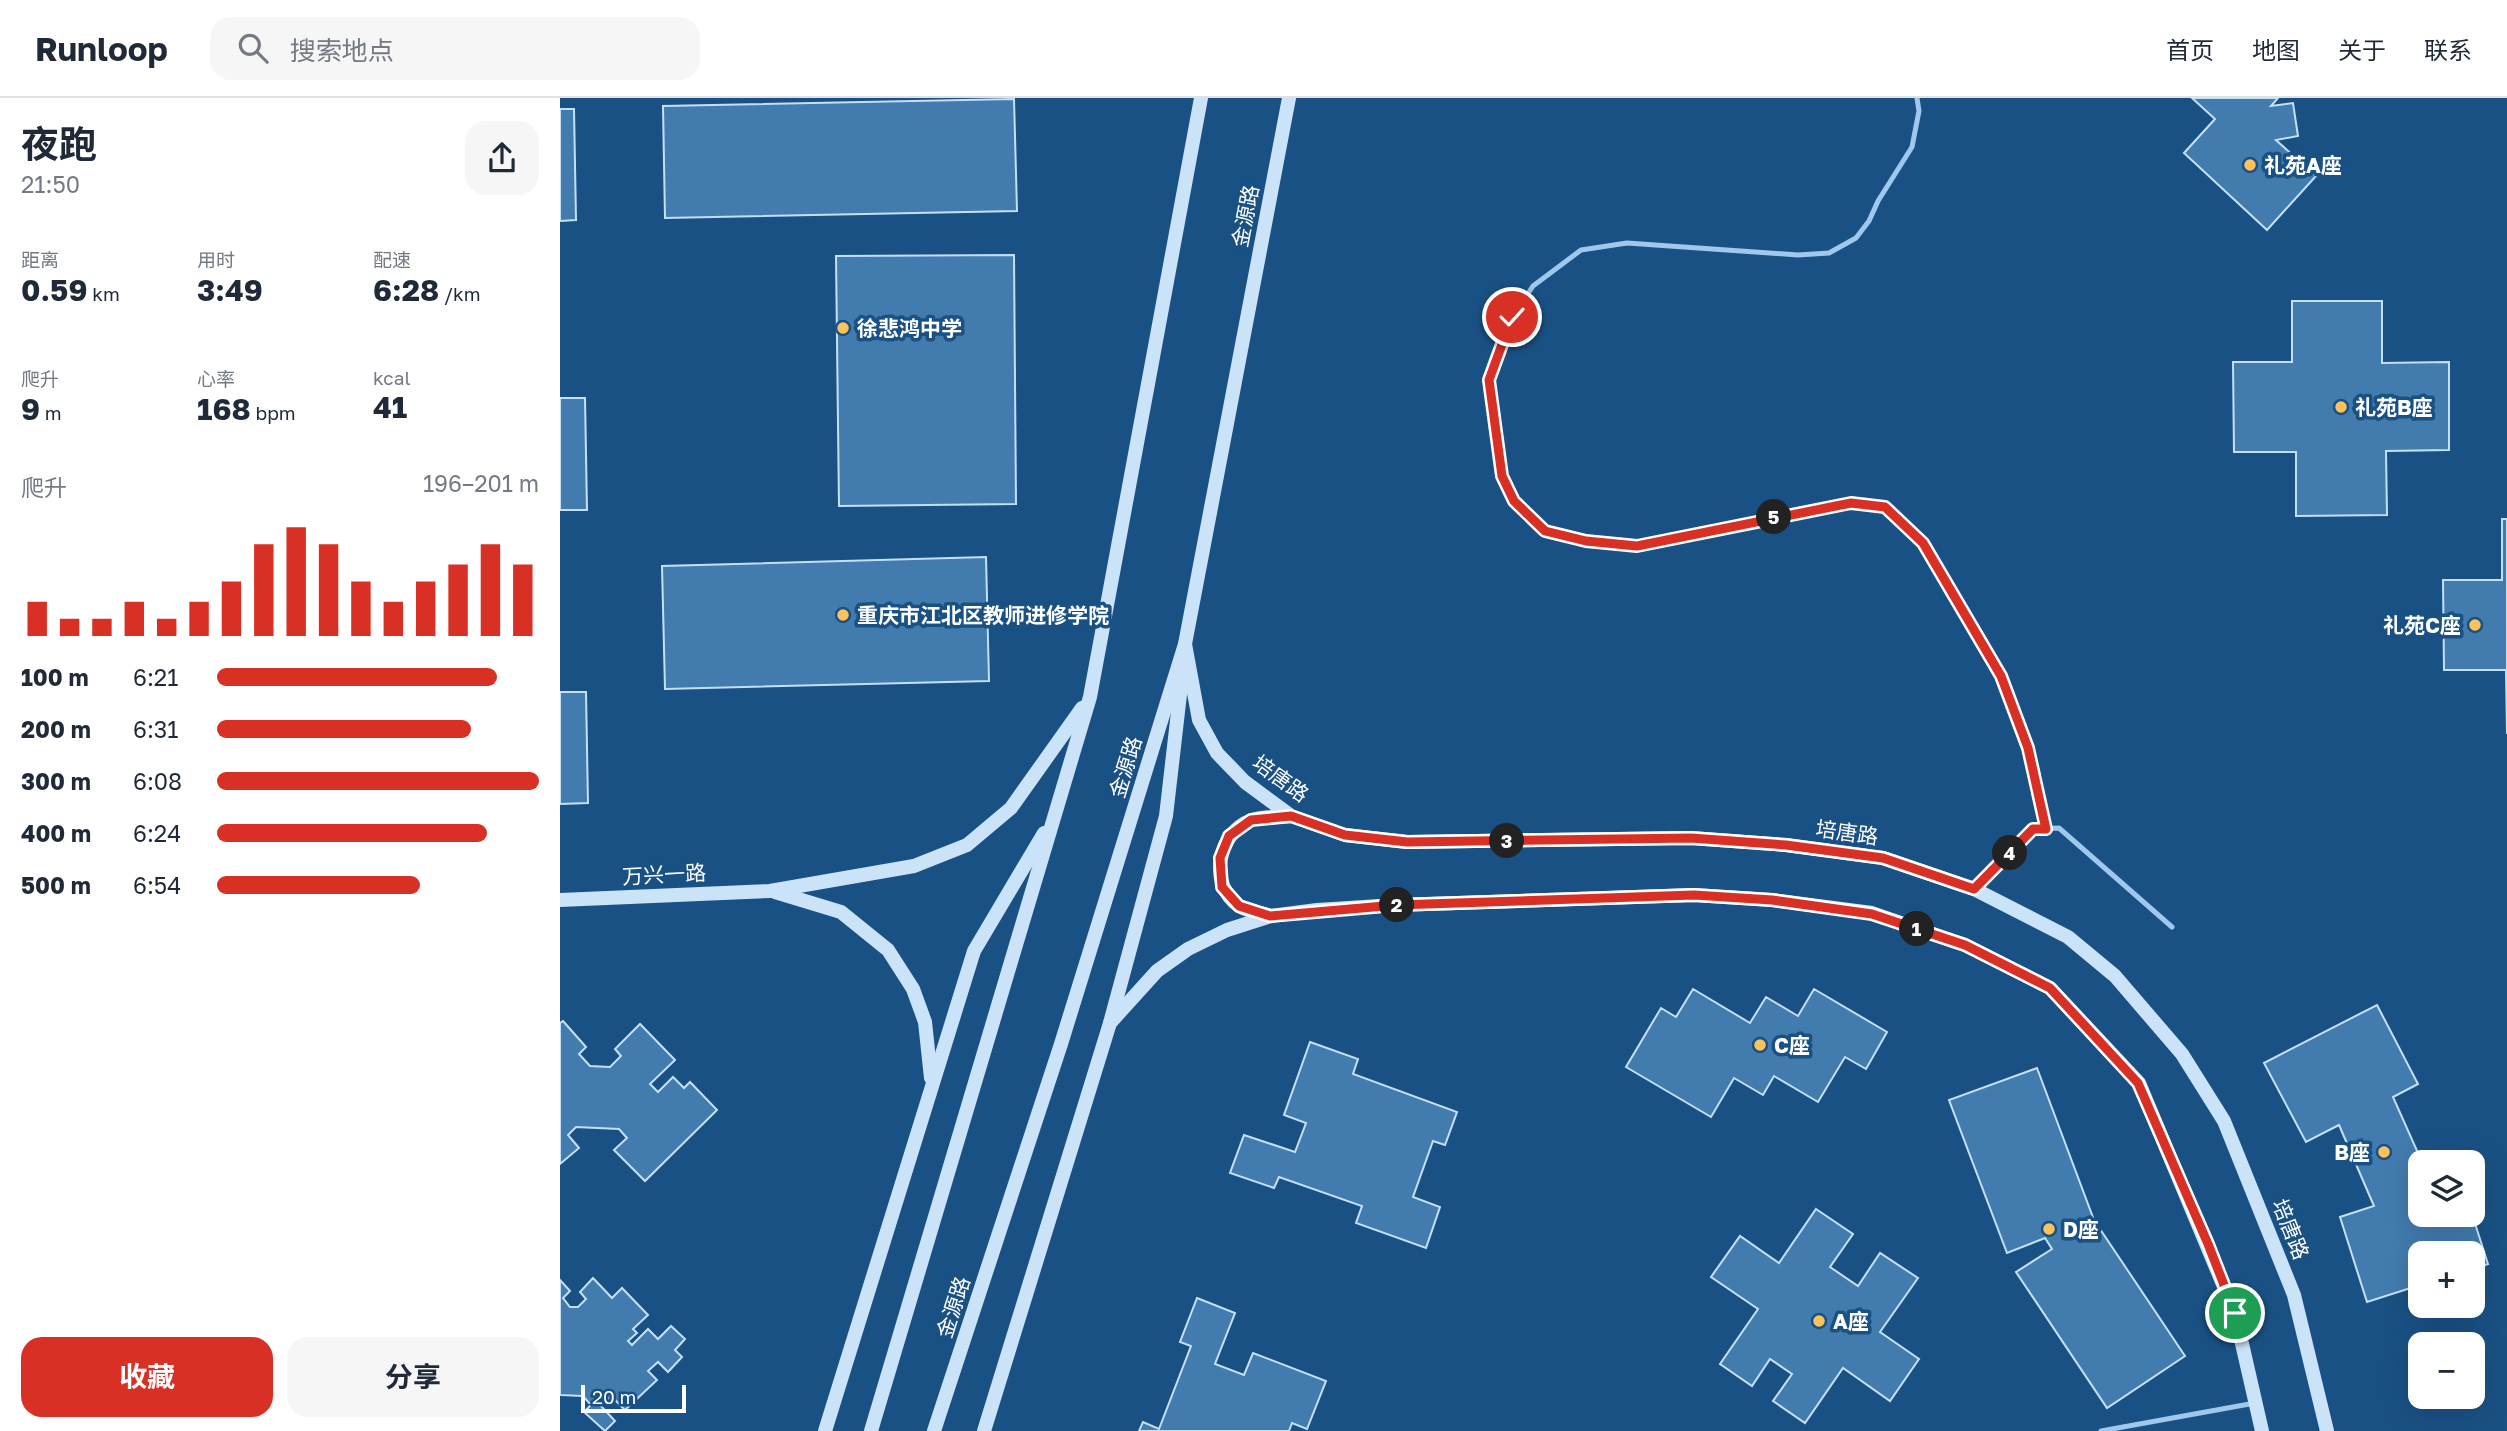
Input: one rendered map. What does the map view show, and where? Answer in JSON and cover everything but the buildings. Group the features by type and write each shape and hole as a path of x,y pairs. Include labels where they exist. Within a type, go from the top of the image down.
{"street":[{"name":"金源路","path":"871,1431 1090,697 1201,98"},
{"name":"金源路","path":"934,1431 1061,1044 1185,645 1289,98"},
{"path":"984,1431 1110,1023 1166,816 1185,645"},
{"name":"培唐路","path":"1185,645 1199,720 1217,753 1245,782 1291,816 1345,835 1407,842 1691,838 1786,845 1883,858 1974,889 2068,937 2115,976 2182,1054 2224,1121 2294,1295 2327,1431"},
{"path":"770,891 914,866 967,845 1011,808 1090,697"},
{"path":"825,1431 974,951 1055,814"},
{"path":"1270,916 1239,906 1222,887 1220,858 1229,836 1251,820 1291,816"},
{"path":"770,891 841,912 888,950 913,989 925,1022 932,1084"},
{"name":"万兴一路","path":"560,900 770,891"},
{"path":"1110,1023 1157,971 1188,949 1227,930 1270,916 1396,905 1694,895 1772,900 1872,914 1965,945 2050,988 2138,1083 2235,1313 2262,1431"}],"lane":[{"path":"1917,98 1919,111 1912,146 1878,201 1869,221 1856,238 1829,253 1798,255 1627,243 1581,250 1533,286 1512,317 1489,380 1502,476 1514,501 1545,531 1586,541 1637,546 1851,503 1885,507 1923,543 2001,676 2028,748 2046,829"},
{"path":"1974,889 2033,829 2059,828 2172,928"},
{"path":"2101,1431 2255,1403"}],"place":[{"name":"礼苑A座","path":"2250,165"},
{"name":"徐悲鸿中学","path":"843,328"},
{"name":"礼苑B座","path":"2341,407"},
{"name":"重庆市江北区教师进修学院","path":"843,615"},
{"name":"礼苑C座","path":"2475,625"},
{"name":"C座","path":"1760,1045"},
{"name":"B座","path":"2384,1152"},
{"name":"D座","path":"2049,1229"},
{"name":"A座","path":"1819,1321"}],"route":[{"path":"1512,317 1489,380 1502,476 1514,501 1545,531 1586,541 1637,546 1810,509 1851,503 1885,507 1923,543 2001,676 2028,748 2046,829 2033,829 1974,889 1883,858 1786,845 1691,838 1407,842 1345,835 1291,816 1251,820 1229,836 1220,858 1222,887 1239,906 1270,916 1317,910 1495,901 1694,895 1772,900 1872,914 1965,945 2050,988 2138,1083 2235,1313"}]}
